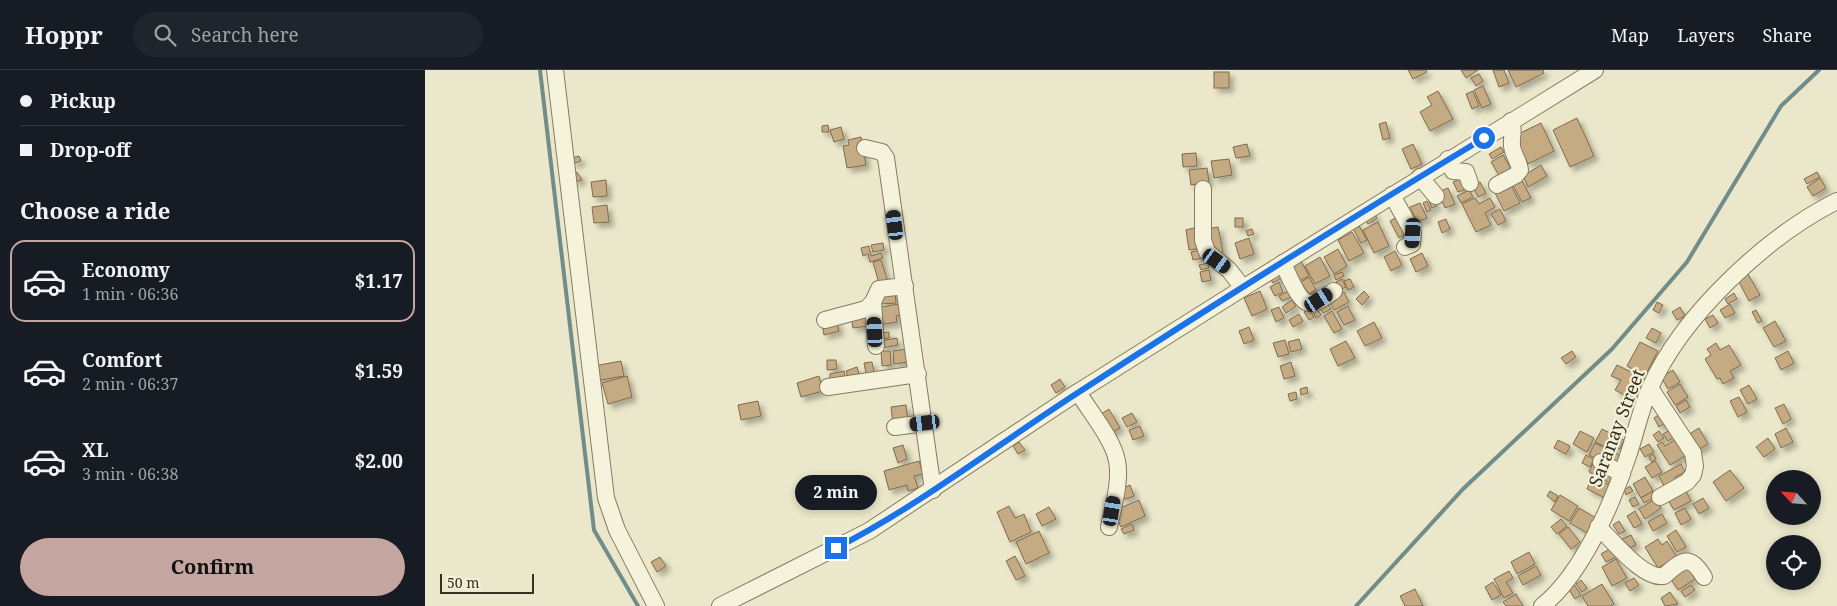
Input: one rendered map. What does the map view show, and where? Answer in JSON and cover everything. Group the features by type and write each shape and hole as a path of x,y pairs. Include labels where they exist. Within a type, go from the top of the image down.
{"street":[{"path":"555,70 606,498 617,530 656,606"},
{"path":"720,606 869,531 1078,392 1448,159 1595,70"},
{"path":"1497,185 1516,175 1520,170 1519,162 1512,150 1514,128 1511,121"},
{"path":"865,148 882,152 886,158 905,286 906,343 917,374 933,490"},
{"path":"1448,159 1453,171 1466,172 1470,183"},
{"path":"1420,177 1436,196"},
{"path":"1203,188 1203,240 1207,252 1229,270 1243,288"},
{"path":"1392,195 1413,233 1412,244 1405,247"},
{"name":"Saranay Street","path":"1549,604 1574,570 1598,526 1622,474 1650,388 1679,338 1742,268 1808,216 1837,201"},
{"path":"1283,263 1298,293 1305,301 1310,303 1319,300 1334,290"},
{"path":"876,346 873,302 879,290 905,286"},
{"path":"825,320 859,311 873,302"},
{"path":"828,387 917,374"},
{"path":"1650,388 1693,453 1695,466 1693,475 1687,482 1660,497"},
{"path":"1078,392 1110,444 1117,461 1117,479 1109,527"},
{"path":"895,427 925,423"},
{"path":"1601,462 1622,474"},
{"path":"1598,526 1629,558 1651,575 1664,576 1680,562 1688,561 1697,565 1705,577"}],"building":[{"path":"1408,70 1426,70 1427,72 1413,79"},
{"path":"1461,70 1478,70 1466,78"},
{"path":"1493,70 1504,70 1509,83 1499,87"},
{"path":"1508,70 1543,70 1544,73 1516,87"},
{"path":"1214,72 1229,72 1229,88 1214,88"},
{"path":"1479,74 1483,81 1476,86 1471,78"},
{"path":"1483,86 1491,104 1482,108 1474,90"},
{"path":"1438,91 1453,119 1430,131 1420,112 1432,105 1427,97"},
{"path":"1473,91 1479,106 1472,109 1466,94"},
{"path":"1577,118 1594,156 1570,167 1553,130"},
{"path":"1386,122 1390,138 1383,140 1379,124"},
{"path":"1541,123 1554,151 1528,164 1514,136"},
{"path":"828,125 829,132 822,132 822,126"},
{"path":"841,127 844,139 834,142 830,130"},
{"path":"861,137 866,165 847,168 843,146 849,145 848,140"},
{"path":"1247,144 1250,156 1236,158 1233,147"},
{"path":"1413,144 1422,164 1411,169 1402,149"},
{"path":"1501,147 1504,152 1492,159 1489,154"},
{"path":"1196,153 1197,166 1183,167 1182,154"},
{"path":"1503,155 1513,172 1501,179 1491,162"},
{"path":"579,156 581,161 573,164 572,158"},
{"path":"1229,159 1232,175 1214,178 1211,161"},
{"path":"1541,165 1547,176 1528,187 1523,176"},
{"path":"1207,168 1209,182 1191,185 1189,170"},
{"path":"577,172 582,180 574,182 572,173"},
{"path":"1817,172 1820,177 1807,184 1804,179"},
{"path":"1464,177 1469,188 1458,192 1453,182"},
{"path":"1520,177 1531,198 1522,202 1511,182"},
{"path":"1820,178 1826,188 1813,196 1807,187"},
{"path":"606,180 607,196 593,197 591,182"},
{"path":"1480,182 1486,193 1478,197 1472,185"},
{"path":"1511,185 1520,203 1504,211 1495,193"},
{"path":"1448,188 1455,204 1445,208 1438,192"},
{"path":"1469,190 1473,197 1461,203 1457,196"},
{"path":"1432,197 1437,206 1432,208 1428,199"},
{"path":"1475,198 1479,204 1490,198 1495,207 1485,213 1491,225 1476,232 1462,204"},
{"path":"1427,201 1431,210 1427,212 1423,203"},
{"path":"1420,203 1427,218 1417,222 1410,207"},
{"path":"607,205 609,222 594,223 592,207"},
{"path":"1500,209 1506,221 1498,225 1491,214"},
{"path":"1372,211 1377,218 1368,224 1363,216"},
{"path":"1400,215 1409,232 1399,238 1390,221"},
{"path":"1235,218 1243,218 1243,227 1235,227"},
{"path":"1446,219 1450,229 1442,233 1438,222"},
{"path":"1357,222 1367,240 1361,243 1351,225"},
{"path":"1378,222 1389,246 1374,253 1363,230"},
{"path":"1198,227 1201,248 1189,250 1186,230"},
{"path":"1218,227 1223,252 1212,255 1207,229"},
{"path":"1252,229 1254,234 1248,236 1246,231"},
{"path":"1352,232 1364,253 1349,261 1338,240"},
{"path":"1249,238 1254,254 1240,259 1235,243"},
{"path":"883,243 884,250 873,252 871,245"},
{"path":"869,246 871,256 881,253 883,258 870,262 868,254 863,256 861,248"},
{"path":"1338,249 1347,266 1334,274 1324,257"},
{"path":"1201,250 1202,258 1193,260 1191,252"},
{"path":"1395,251 1402,265 1391,271 1384,257"},
{"path":"1422,253 1428,266 1416,272 1410,259"},
{"path":"1320,257 1330,276 1315,284 1305,266"},
{"path":"1300,259 1309,276 1297,282 1288,266"},
{"path":"881,260 889,285 880,287 873,262"},
{"path":"1208,263 1209,268 1201,270 1199,265"},
{"path":"1209,270 1211,280 1202,282 1200,272"},
{"path":"1277,272 1281,278 1273,283 1269,277"},
{"path":"1342,272 1344,276 1336,280 1334,275"},
{"path":"1748,274 1760,295 1749,301 1738,280"},
{"path":"1309,277 1316,290 1305,296 1298,284"},
{"path":"1342,279 1346,287 1339,290 1336,282"},
{"path":"1350,279 1354,287 1348,290 1344,281"},
{"path":"1279,282 1283,292 1275,296 1270,287"},
{"path":"895,290 896,303 881,304 880,292"},
{"path":"1260,291 1267,309 1252,316 1244,298"},
{"path":"1288,291 1291,297 1282,301 1279,296"},
{"path":"1364,291 1369,297 1362,305 1356,299"},
{"path":"1344,292 1349,302 1334,310 1329,300"},
{"path":"1734,293 1737,299 1728,304 1725,299"},
{"path":"1292,300 1296,306 1286,313 1282,307"},
{"path":"1327,302 1331,309 1323,313 1319,306"},
{"path":"1657,302 1663,305 1659,313 1653,310"},
{"path":"899,304 901,315 896,316 897,322 879,325 875,308"},
{"path":"1730,304 1735,313 1725,318 1720,310"},
{"path":"1348,306 1355,320 1344,325 1337,312"},
{"path":"1279,307 1284,318 1276,322 1271,310"},
{"path":"1316,307 1321,315 1316,318 1312,309"},
{"path":"1680,307 1685,316 1677,320 1672,312"},
{"path":"1309,309 1314,317 1309,320 1304,312"},
{"path":"1756,310 1762,321 1758,323 1752,312"},
{"path":"1332,311 1342,329 1334,333 1324,316"},
{"path":"870,314 869,326 853,328 851,317"},
{"path":"1299,314 1303,321 1293,327 1289,320"},
{"path":"1713,315 1718,323 1710,328 1705,319"},
{"path":"836,320 839,331 824,335 822,324"},
{"path":"1775,321 1786,341 1774,347 1763,328"},
{"path":"1374,322 1382,338 1365,346 1357,331"},
{"path":"1249,327 1254,340 1244,344 1239,331"},
{"path":"1652,328 1661,333 1656,343 1646,338"},
{"path":"889,332 889,338 880,339 879,333"},
{"path":"897,338 898,345 882,348 880,341"},
{"path":"1299,339 1302,349 1291,352 1288,342"},
{"path":"1285,340 1289,354 1278,357 1273,343"},
{"path":"1346,341 1355,358 1338,366 1330,349"},
{"path":"1640,342 1658,351 1645,376 1627,366"},
{"path":"1716,343 1720,350 1729,345 1741,365 1730,371 1734,378 1723,384 1720,378 1717,379 1705,359 1711,355 1707,349"},
{"path":"907,349 908,362 894,364 893,351"},
{"path":"881,351 890,351 891,365 882,366"},
{"path":"1572,351 1576,357 1566,364 1561,358"},
{"path":"1788,351 1794,363 1781,370 1775,358"},
{"path":"827,360 836,360 837,369 827,370"},
{"path":"621,361 624,376 596,381 594,366"},
{"path":"872,362 875,377 867,379 864,363"},
{"path":"1291,362 1295,376 1284,379 1280,366"},
{"path":"1617,365 1643,378 1632,399 1615,390 1621,380 1611,376"},
{"path":"857,367 860,377 849,381 846,371"},
{"path":"1673,370 1680,382 1668,389 1661,377"},
{"path":"844,371 846,382 827,386 825,379 830,378 830,374"},
{"path":"627,376 632,397 608,404 602,383"},
{"path":"819,376 823,391 801,397 797,383"},
{"path":"1060,379 1065,387 1056,393 1051,385"},
{"path":"1680,384 1688,397 1675,405 1667,392"},
{"path":"1749,385 1757,399 1748,404 1740,390"},
{"path":"1307,387 1308,393 1301,395 1300,389"},
{"path":"1296,392 1297,399 1290,401 1288,394"},
{"path":"1739,397 1747,412 1738,417 1730,401"},
{"path":"1686,400 1690,407 1680,413 1676,406"},
{"path":"758,401 761,416 741,420 738,405"},
{"path":"1784,404 1791,419 1783,424 1775,408"},
{"path":"906,405 908,422 893,424 891,407"},
{"path":"1109,409 1120,428 1108,434 1098,416"},
{"path":"1663,412 1668,421 1659,427 1654,418"},
{"path":"1132,413 1137,422 1127,427 1122,418"},
{"path":"1140,426 1144,436 1133,440 1129,430"},
{"path":"1673,428 1677,435 1668,441 1663,434"},
{"path":"1699,428 1708,444 1696,451 1686,436"},
{"path":"1786,428 1793,442 1781,448 1775,434"},
{"path":"1602,429 1624,440 1620,449 1614,446 1612,450 1595,442"},
{"path":"1580,431 1594,438 1587,452 1573,444"},
{"path":"1659,431 1664,438 1658,442 1653,435"},
{"path":"1678,438 1688,454 1670,465 1657,445 1662,442 1665,446"},
{"path":"1768,438 1775,449 1764,457 1756,447"},
{"path":"1558,440 1570,446 1566,454 1554,448"},
{"path":"1019,442 1025,450 1018,454 1013,446"},
{"path":"1595,443 1621,456 1615,468 1589,455"},
{"path":"1649,444 1654,452 1645,457 1640,449"},
{"path":"903,445 907,459 898,463 893,448"},
{"path":"1653,454 1656,459 1652,462 1649,457"},
{"path":"1586,455 1594,459 1590,467 1582,463"},
{"path":"919,461 923,474 914,476 918,488 908,491 907,485 889,490 884,471"},
{"path":"1594,461 1606,467 1601,478 1589,472"},
{"path":"1655,461 1662,472 1652,478 1645,467"},
{"path":"1681,464 1685,472 1675,477 1679,485 1667,492 1659,476"},
{"path":"1608,467 1615,486 1602,479"},
{"path":"1730,470 1744,488 1726,501 1713,482"},
{"path":"1592,477 1613,487 1607,499 1587,489"},
{"path":"1645,477 1653,491 1641,498 1633,484"},
{"path":"1130,485 1134,496 1122,500 1119,490"},
{"path":"1630,486 1633,491 1626,495 1624,490"},
{"path":"1684,487 1691,501 1674,510 1666,497"},
{"path":"1550,491 1558,496 1555,502 1547,496"},
{"path":"1653,491 1656,496 1644,503 1641,498"},
{"path":"1560,495 1578,506 1569,521 1551,510"},
{"path":"1635,497 1639,504 1633,507 1629,500"},
{"path":"1703,498 1709,508 1699,514 1693,504"},
{"path":"1655,499 1661,508 1645,519 1639,509"},
{"path":"1139,500 1145,516 1121,527 1113,511"},
{"path":"1009,506 1015,518 1024,514 1031,532 1010,542 997,512"},
{"path":"1049,507 1056,519 1042,526 1036,514"},
{"path":"1579,508 1596,518 1587,533 1570,523"},
{"path":"1685,508 1691,519 1681,525 1675,513"},
{"path":"1635,511 1642,524 1634,528 1627,516"},
{"path":"1662,514 1667,523 1653,531 1648,522"},
{"path":"1561,519 1567,526 1557,534 1551,527"},
{"path":"1619,521 1625,531 1619,534 1613,525"},
{"path":"1132,524 1134,530 1124,534 1121,529"},
{"path":"1568,527 1580,542 1571,549 1559,534"},
{"path":"1676,530 1686,547 1677,552 1667,536"},
{"path":"1039,531 1049,553 1026,564 1016,542"},
{"path":"1631,535 1636,545 1627,549 1622,539"},
{"path":"1658,539 1662,545 1667,541 1677,557 1658,568 1645,547"},
{"path":"1613,547 1618,556 1606,562 1601,554"},
{"path":"1529,552 1535,564 1517,574 1511,562"},
{"path":"1015,556 1025,576 1016,580 1006,561"},
{"path":"660,557 666,566 657,572 651,562"},
{"path":"1616,559 1627,578 1612,586 1602,567"},
{"path":"1536,566 1541,575 1523,585 1518,576"},
{"path":"1688,567 1695,579 1678,590 1670,578"},
{"path":"1509,571 1513,578 1506,582 1513,593 1504,598 1494,579"},
{"path":"1634,578 1639,585 1630,591 1625,583"},
{"path":"1581,580 1587,588 1582,592 1576,584"},
{"path":"1493,582 1501,595 1492,600 1485,587"},
{"path":"1574,584 1581,595 1575,599 1568,588"},
{"path":"1602,584 1614,604 1610,606 1588,606 1582,596"},
{"path":"1691,585 1695,590 1685,597 1681,591"},
{"path":"1415,589 1423,606 1405,606 1400,596"},
{"path":"1670,592 1678,604 1665,606 1661,598"},
{"path":"1516,594 1523,606 1506,606 1503,602"}],"waterway":[{"path":"540,70 594,530 638,606"},
{"path":"1356,606 1463,489 1612,349 1687,262 1781,106 1819,70"}],"route":[{"path":"836,548 869,531 1078,392 1484,138"}]}
